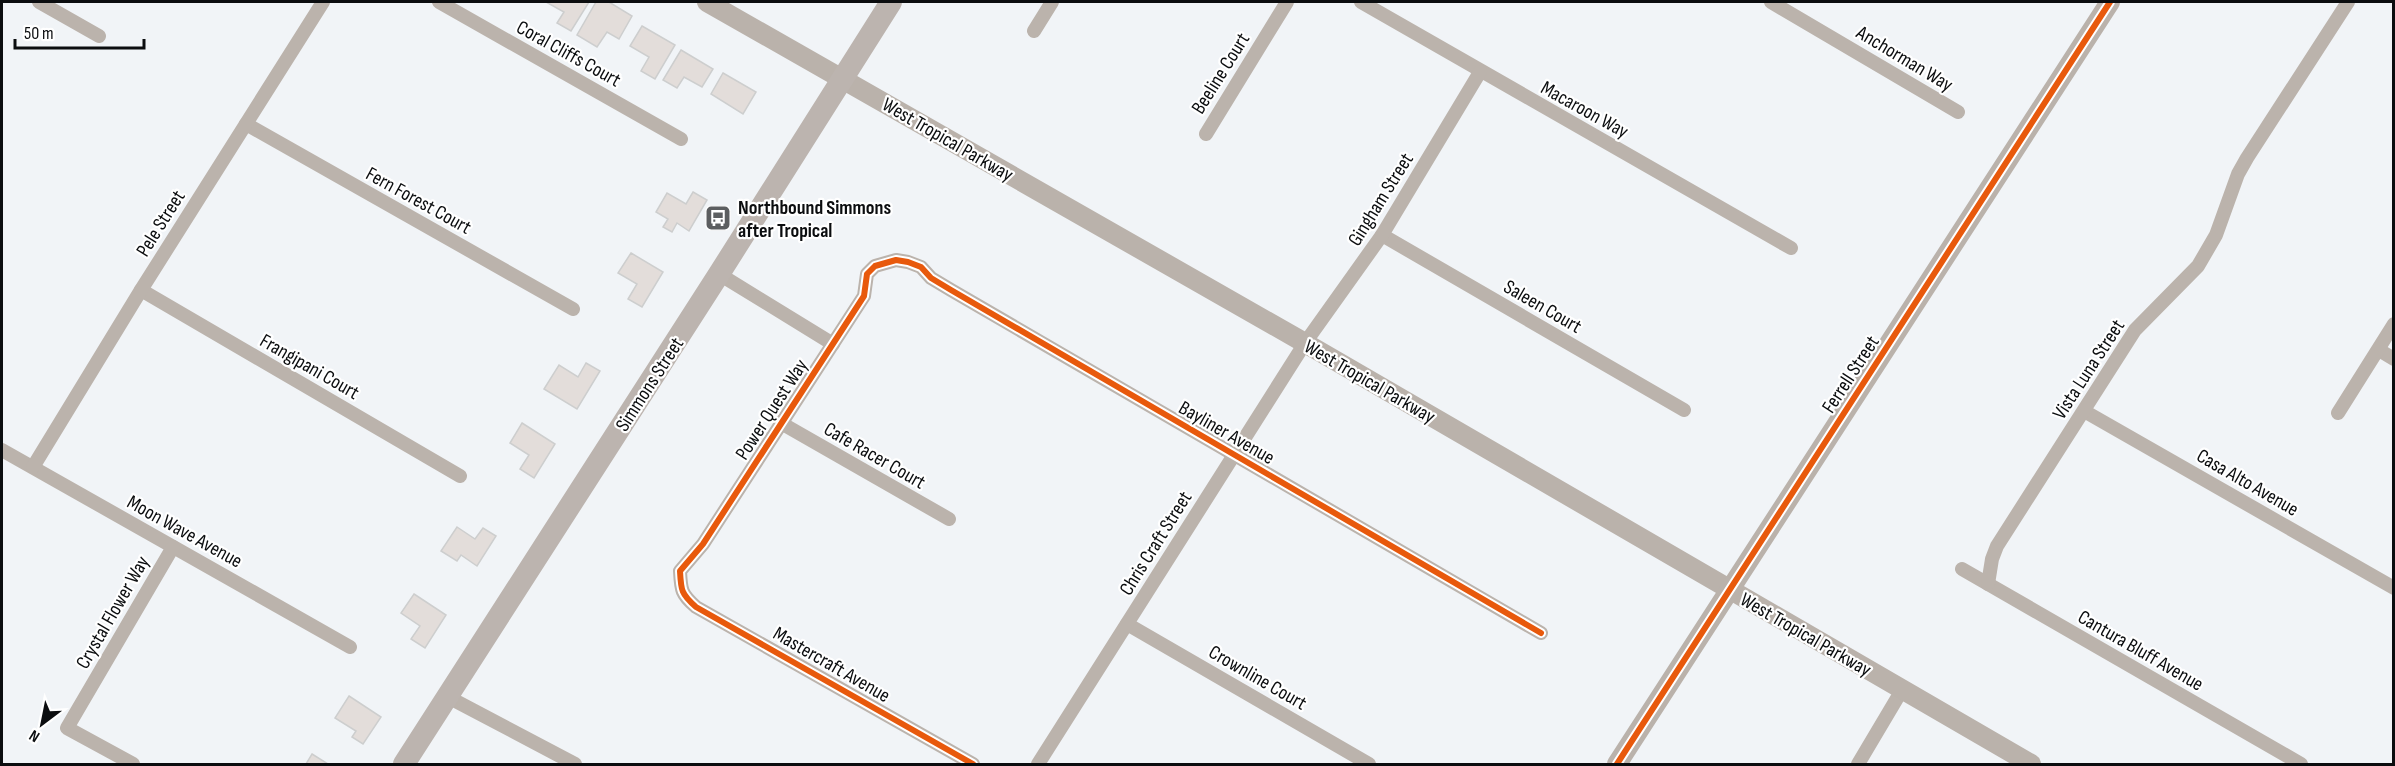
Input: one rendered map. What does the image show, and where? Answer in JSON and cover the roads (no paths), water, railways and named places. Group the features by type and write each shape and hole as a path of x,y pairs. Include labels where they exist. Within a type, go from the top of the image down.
{"main road":[{"name":"West Tropical Parkway","path":"706,2 1305,343 2031,765"},
{"name":"Simmons Street","path":"404,765 891,2"},
{"name":"Ferrell Street","path":"1617,765 2110,2"}],"street":[{"path":"39,2 99,36"},
{"name":"Pele Street","path":"33,467 141,290 323,2"},
{"name":"Coral Cliffs Court","path":"439,2 681,139"},
{"path":"1034,31 1052,2"},
{"name":"Beeline Court","path":"1206,134 1287,2"},
{"name":"Macaroon Way","path":"1361,2 1791,248"},
{"name":"Anchorman Way","path":"1771,2 1958,112"},
{"name":"Vista Luna Street","path":"1988,584 1992,559 1997,546 2135,330 2198,266 2216,235 2238,174 2247,158 2348,2"},
{"name":"Gingham Street","path":"1305,343 1382,235 1480,72"},
{"name":"Fern Forest Court","path":"246,124 573,309"},
{"name":"Saleen Court","path":"1382,235 1684,410"},
{"name":"Power Quest Way","path":"681,586 680,571 703,544 864,296 867,274 875,266 896,260"},
{"name":"Bayliner Avenue","path":"896,260 921,267 931,278 951,290 1541,633"},
{"path":"719,274 833,344"},
{"name":"Frangipani Court","path":"141,290 460,476"},
{"path":"2338,413 2394,324"},
{"name":"Chris Craft Street","path":"1038,765 1305,343"},
{"path":"2379,350 2394,359"},
{"name":"Casa Alto Avenue","path":"2084,411 2394,588"},
{"name":"Cafe Racer Court","path":"781,423 949,519"},
{"name":"Moon Wave Avenue","path":"2,450 350,647"},
{"name":"Crystal Flower Way","path":"133,765 67,728 173,547"},
{"name":"Cantura Bluff Avenue","path":"1962,569 2301,765"},
{"name":"Mastercraft Avenue","path":"681,586 684,597 696,607 973,765"},
{"name":"Crownline Court","path":"1127,624 1369,765"},
{"path":"1858,765 1902,690"},
{"path":"448,697 568,763"}],"place":[{"name":"Northbound Simmons after Tropical","path":"718,218"}]}
